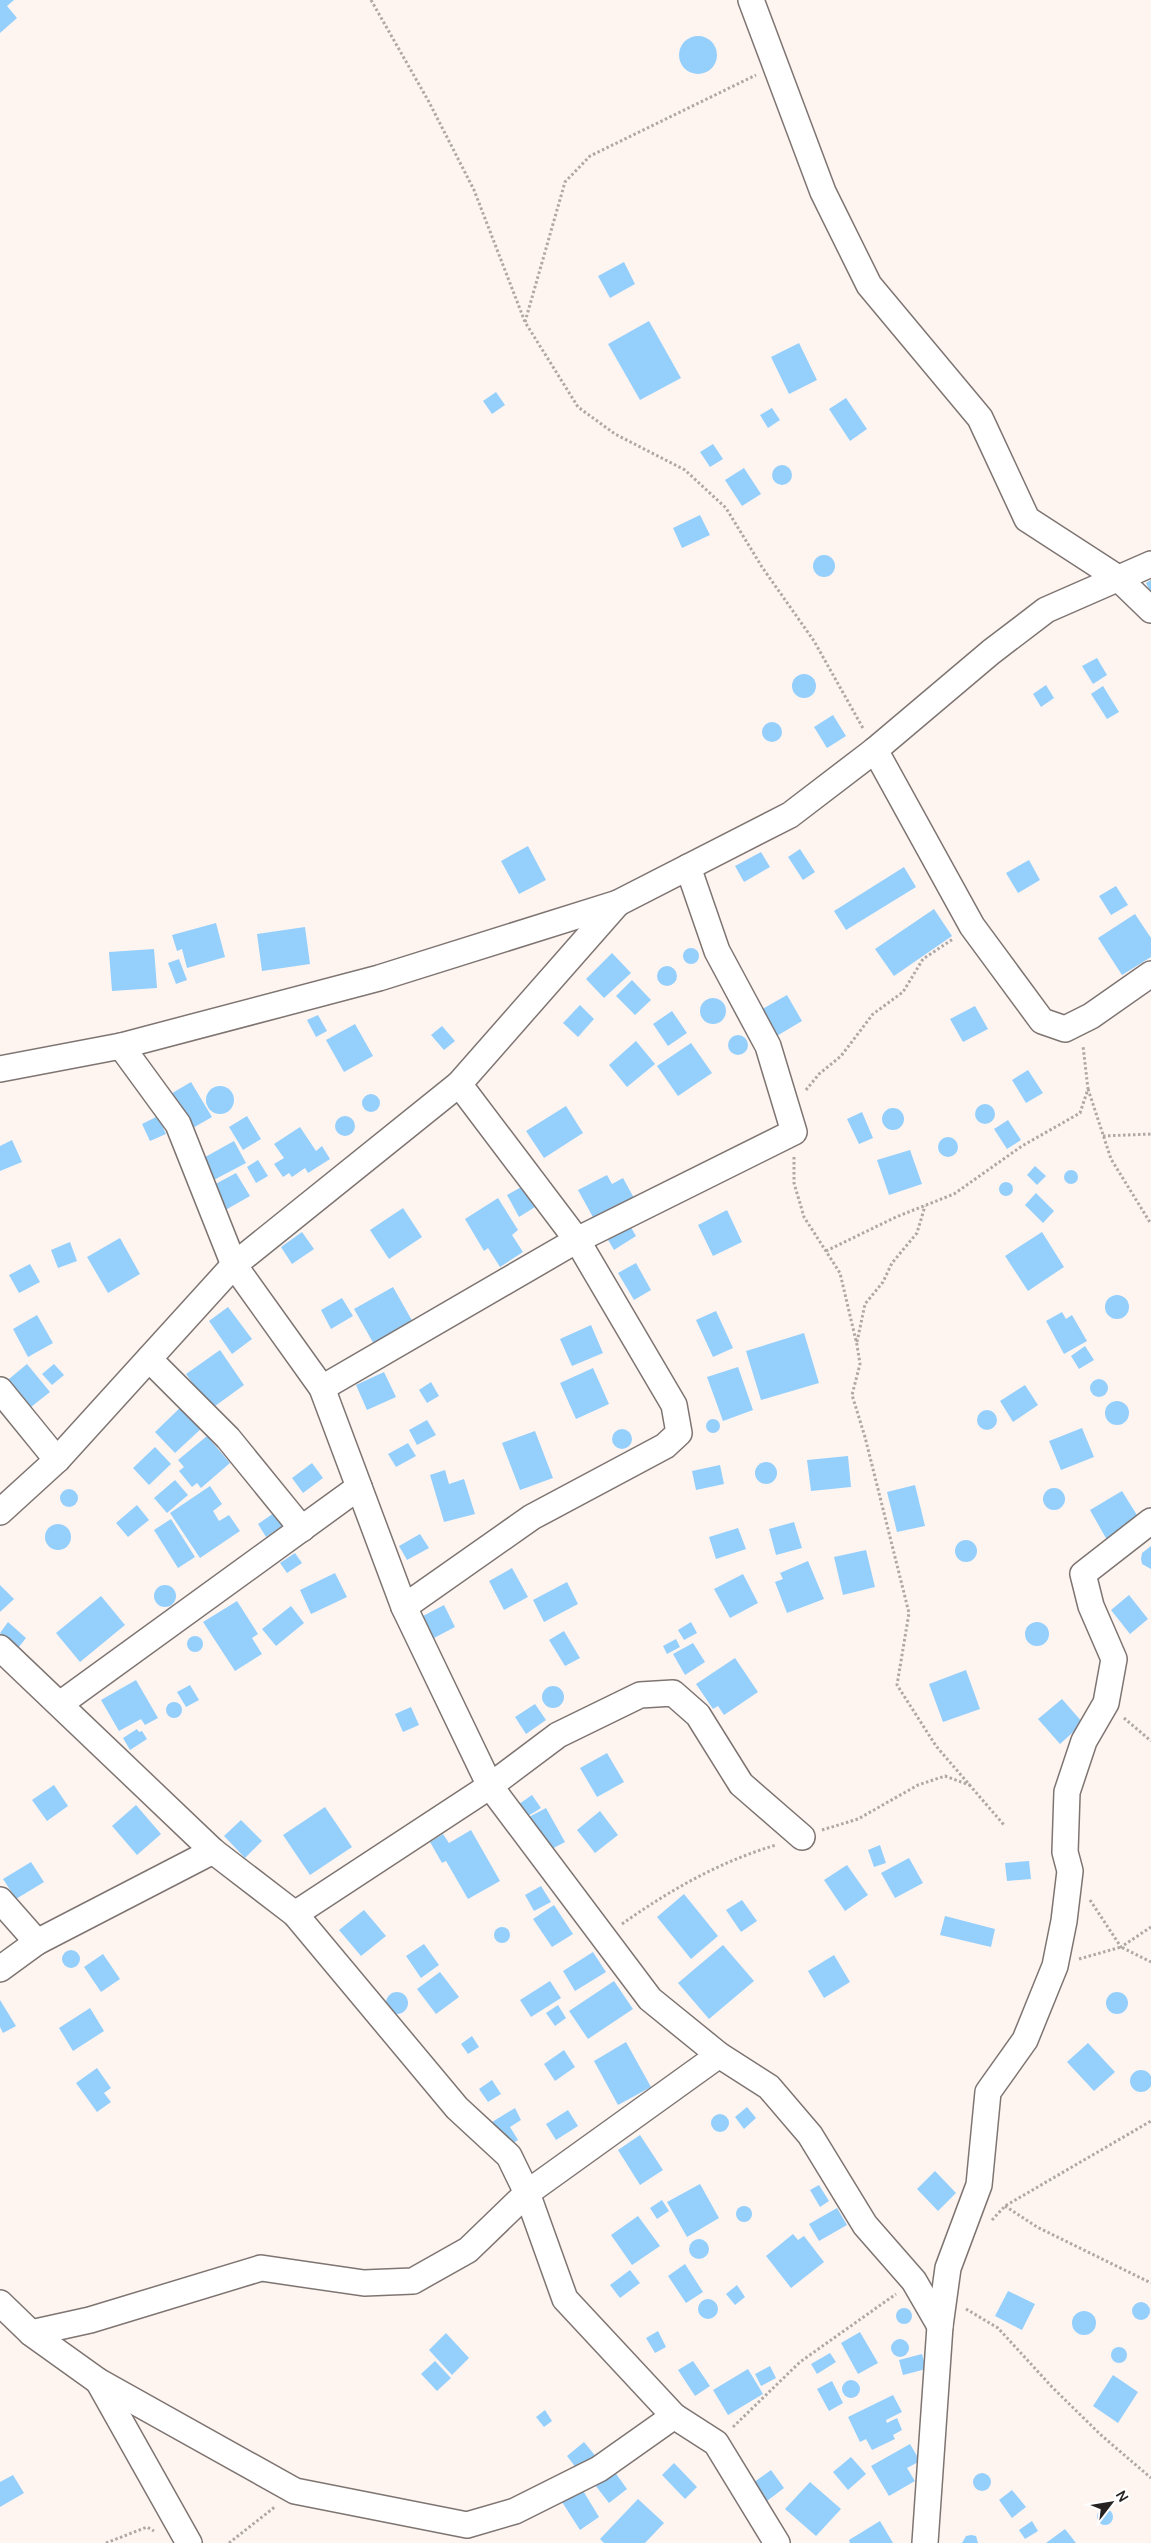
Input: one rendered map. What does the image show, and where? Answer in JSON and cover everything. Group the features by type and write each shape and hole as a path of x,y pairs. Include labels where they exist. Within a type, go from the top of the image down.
{"street":[{"path":"751,0 823,192 868,286 980,418 1027,518 1118,578 1151,610"},
{"path":"0,1069 122,1046 379,978 618,903 790,815 875,750 991,652 1046,610 1151,564"},
{"path":"875,750 972,926 1042,1021 1065,1029 1091,1016 1151,974"},
{"path":"322,1388 577,1240 791,1122 768,1046 717,951 688,867"},
{"path":"0,1512 57,1460 234,1265 460,1084 618,903"},
{"path":"122,1046 178,1124 234,1265 322,1388 404,1607 490,1786 650,1999 718,2055 769,2087 810,2135 865,2225 914,2281 940,2326"},
{"path":"404,1607 532,1517 665,1446 679,1433 674,1405 577,1240 460,1084"},
{"path":"149,1359 228,1438 302,1529"},
{"path":"0,1390 57,1460"},
{"path":"60,1704 359,1487"},
{"path":"925,2543 940,2326 948,2268 978,2185 988,2092 1025,2040 1055,1966 1064,1921 1070,1871 1065,1852 1067,1792 1084,1741 1106,1703 1114,1659 1090,1606 1083,1574 1151,1521"},
{"path":"0,1648 213,1851 295,1914 457,2108 509,2156 526,2193 566,2300 674,2416 716,2443 777,2543"},
{"path":"295,1914 490,1786 558,1735 640,1695 673,1693 698,1715 742,1784 802,1837"},
{"path":"0,1969 37,1942 213,1851"},
{"path":"0,1900 37,1942"},
{"path":"31,2333 90,2320 261,2268 364,2283 413,2281 468,2250 526,2193 718,2055"},
{"path":"0,2303 31,2333 98,2381 295,2491 467,2525 515,2511 599,2469 674,2416"},
{"path":"98,2381 189,2543"}],"path":[{"path":"371,0 429,102 474,190 525,322 578,407 615,434 685,470 726,508 762,567 814,641 875,750"},
{"path":"525,322 565,182 590,156 776,65"},
{"path":"972,926 923,959 903,992 873,1014 841,1056 819,1074 791,1122 794,1183 804,1217 840,1273 860,1364 852,1395 865,1437 909,1613 897,1685 936,1746 1004,1825"},
{"path":"1091,1016 1083,1045 1088,1088 1111,1159 1151,1224"},
{"path":"826,1251 954,1194 1022,1146 1080,1113 1088,1088"},
{"path":"1103,1136 1151,1134"},
{"path":"857,1345 865,1304 882,1282 892,1263 917,1233 925,1206"},
{"path":"1106,1703 1151,1741"},
{"path":"1070,1871 1121,1947 1151,1962"},
{"path":"1055,1966 1121,1947 1151,1928"},
{"path":"1005,2206 1037,2227 1151,2283"},
{"path":"944,2296 998,2328 1052,2387 1151,2478"},
{"path":"229,2543 295,2491"},
{"path":"106,2543 147,2527 155,2531"}],"building":[{"path":"0,0 14,0 7,6 17,18 0,33"},
{"path":"698,36 712,41 717,55 712,69 698,74 684,69 679,55 684,41"},
{"path":"624,262 635,284 610,298 598,276"},
{"path":"649,321 681,378 640,400 608,344"},
{"path":"799,343 817,380 789,394 771,357"},
{"path":"496,392 505,405 492,414 483,401"},
{"path":"846,398 867,429 850,441 829,409"},
{"path":"772,408 780,420 768,428 760,415"},
{"path":"713,444 723,459 710,467 700,452"},
{"path":"778,465 786,465 792,471 792,479 786,485 778,485 772,479 772,471"},
{"path":"744,468 761,494 742,506 725,480"},
{"path":"700,515 710,535 682,548 673,528"},
{"path":"824,555 832,558 835,566 832,574 824,577 816,574 813,566 816,558"},
{"path":"1151,580 1151,593 1146,583"},
{"path":"1097,658 1107,675 1093,684 1082,666"},
{"path":"804,674 809,675 815,681 815,691 809,697 804,698 799,697 793,691 792,686 793,681 799,675"},
{"path":"1046,685 1054,698 1041,707 1033,694"},
{"path":"1103,686 1119,712 1107,719 1091,694"},
{"path":"833,715 846,736 827,748 814,727"},
{"path":"772,722 779,725 782,732 779,739 772,742 765,739 762,732 765,725"},
{"path":"528,846 546,880 519,894 501,861"},
{"path":"800,849 815,872 803,880 788,857"},
{"path":"761,852 770,867 744,882 735,866"},
{"path":"1029,860 1040,880 1018,893 1006,873"},
{"path":"904,867 916,887 846,930 834,911"},
{"path":"1116,886 1128,905 1111,915 1099,896"},
{"path":"934,909 952,936 894,976 875,949"},
{"path":"1135,914 1151,938 1151,957 1122,975 1098,938"},
{"path":"216,923 225,957 187,968 182,949 177,951 172,935"},
{"path":"305,927 310,964 262,971 257,934"},
{"path":"691,948 697,950 699,956 697,962 691,964 685,962 683,956 685,950"},
{"path":"154,949 157,988 112,991 109,952"},
{"path":"612,953 631,973 604,998 586,979"},
{"path":"179,959 187,980 176,984 168,963"},
{"path":"667,966 674,969 677,976 674,983 667,986 660,983 657,976 660,969"},
{"path":"632,980 651,1000 635,1015 616,996"},
{"path":"787,995 802,1021 775,1037 759,1011"},
{"path":"713,998 722,1002 726,1011 722,1020 713,1024 704,1020 700,1011 704,1002"},
{"path":"580,1005 594,1019 578,1037 563,1023"},
{"path":"975,1006 988,1029 963,1042 950,1019"},
{"path":"672,1011 687,1033 668,1046 653,1024"},
{"path":"318,1015 327,1031 316,1037 307,1020"},
{"path":"355,1024 373,1056 344,1072 326,1040"},
{"path":"442,1026 455,1041 444,1050 431,1035"},
{"path":"738,1035 745,1038 748,1045 745,1052 738,1055 731,1052 728,1045 731,1038"},
{"path":"636,1041 655,1064 627,1087 609,1065"},
{"path":"691,1043 712,1073 678,1096 657,1066"},
{"path":"1028,1070 1043,1093 1026,1103 1012,1080"},
{"path":"191,1082 212,1117 191,1129 169,1095"},
{"path":"220,1086 230,1090 234,1100 230,1110 220,1114 210,1110 206,1100 210,1090"},
{"path":"371,1094 377,1097 380,1103 377,1109 371,1112 365,1109 362,1103 365,1097"},
{"path":"985,1104 992,1107 995,1114 992,1121 985,1124 978,1121 975,1114 978,1107"},
{"path":"566,1106 583,1133 544,1158 526,1131"},
{"path":"893,1108 901,1111 904,1119 901,1127 893,1130 885,1127 882,1119 885,1111"},
{"path":"862,1112 873,1138 859,1144 847,1119"},
{"path":"158,1116 166,1134 150,1141 142,1124"},
{"path":"247,1116 261,1139 243,1150 229,1127"},
{"path":"345,1116 352,1119 355,1126 352,1133 345,1136 338,1133 335,1126 338,1119"},
{"path":"1008,1120 1021,1140 1007,1149 994,1129"},
{"path":"300,1127 316,1151 322,1146 330,1159 308,1173 305,1168 292,1177 289,1173 283,1177 274,1164 284,1158 274,1144"},
{"path":"948,1137 955,1140 958,1147 955,1154 948,1157 941,1154 938,1147 941,1140"},
{"path":"12,1140 22,1162 0,1171 0,1146"},
{"path":"234,1141 246,1163 210,1182 198,1161"},
{"path":"910,1150 922,1184 889,1195 877,1160"},
{"path":"258,1160 268,1176 256,1183 247,1167"},
{"path":"1035,1166 1046,1176 1037,1185 1027,1175"},
{"path":"1071,1170 1076,1172 1078,1177 1076,1182 1071,1184 1066,1182 1064,1177 1066,1172"},
{"path":"236,1173 250,1196 222,1212 208,1188"},
{"path":"607,1175 612,1184 623,1178 634,1198 594,1219 578,1190"},
{"path":"1006,1182 1011,1184 1013,1189 1011,1194 1006,1196 1001,1194 999,1189 1001,1184"},
{"path":"523,1186 535,1207 519,1217 507,1195"},
{"path":"1036,1193 1054,1211 1043,1223 1025,1205"},
{"path":"498,1198 518,1230 512,1235 523,1252 500,1267 488,1248 484,1251 465,1219"},
{"path":"403,1208 422,1237 389,1259 370,1230"},
{"path":"727,1210 742,1242 713,1256 698,1225"},
{"path":"626,1219 636,1236 614,1250 604,1233"},
{"path":"302,1232 314,1249 292,1264 281,1247"},
{"path":"1042,1232 1064,1267 1028,1291 1005,1256"},
{"path":"120,1238 140,1274 108,1293 87,1257"},
{"path":"70,1242 77,1261 58,1268 51,1250"},
{"path":"636,1263 651,1290 634,1300 618,1273"},
{"path":"30,1264 40,1282 19,1293 9,1275"},
{"path":"393,1287 414,1324 375,1346 354,1309"},
{"path":"1117,1295 1125,1299 1129,1307 1125,1315 1117,1319 1109,1315 1105,1307 1109,1299"},
{"path":"342,1298 353,1316 331,1329 321,1310"},
{"path":"228,1307 252,1339 232,1354 209,1321"},
{"path":"716,1311 733,1348 713,1357 696,1320"},
{"path":"1062,1312 1066,1319 1072,1315 1087,1341 1064,1354 1046,1321"},
{"path":"37,1315 53,1343 28,1357 13,1329"},
{"path":"591,1325 603,1353 572,1366 560,1339"},
{"path":"804,1333 819,1383 761,1400 746,1351"},
{"path":"1085,1346 1094,1360 1079,1369 1071,1356"},
{"path":"220,1350 244,1385 211,1409 186,1374"},
{"path":"27,1364 50,1392 26,1411 3,1384"},
{"path":"54,1364 64,1375 52,1385 42,1374"},
{"path":"738,1367 753,1410 723,1421 707,1377"},
{"path":"593,1368 609,1404 576,1419 560,1383"},
{"path":"384,1372 396,1397 367,1410 356,1385"},
{"path":"1095,1379 1103,1379 1108,1384 1106,1395 1095,1397 1090,1392 1090,1384"},
{"path":"431,1382 439,1396 427,1403 419,1390"},
{"path":"1025,1385 1038,1405 1013,1422 1000,1401"},
{"path":"1112,1401 1122,1401 1129,1408 1129,1418 1122,1425 1112,1425 1105,1418 1105,1408"},
{"path":"183,1405 203,1427 175,1453 155,1432"},
{"path":"983,1410 991,1410 997,1416 997,1424 991,1430 983,1430 977,1424 977,1416"},
{"path":"710,1419 716,1419 720,1426 716,1433 710,1433 706,1429 706,1423"},
{"path":"427,1420 436,1435 417,1445 409,1430"},
{"path":"1082,1428 1094,1457 1061,1470 1049,1441"},
{"path":"622,1429 629,1432 632,1439 629,1446 622,1449 615,1446 612,1439 615,1432"},
{"path":"535,1431 553,1478 520,1490 502,1443"},
{"path":"207,1436 230,1463 201,1488 197,1483 192,1487 179,1471 184,1467 178,1460"},
{"path":"408,1443 416,1456 396,1467 388,1454"},
{"path":"155,1447 171,1464 149,1485 133,1468"},
{"path":"848,1456 851,1487 811,1491 807,1460"},
{"path":"766,1462 774,1465 777,1473 774,1481 766,1484 758,1481 755,1473 758,1465"},
{"path":"312,1463 323,1478 303,1493 292,1478"},
{"path":"720,1465 724,1484 696,1490 692,1471"},
{"path":"445,1470 449,1484 464,1479 475,1514 444,1522 430,1475"},
{"path":"175,1480 188,1495 167,1513 154,1498"},
{"path":"915,1485 925,1526 897,1532 887,1492"},
{"path":"210,1486 222,1504 213,1511 219,1521 229,1515 240,1531 200,1558 170,1513"},
{"path":"1054,1488 1064,1495 1065,1499 1058,1509 1054,1510 1044,1503 1043,1499 1050,1489"},
{"path":"69,1489 75,1492 78,1498 75,1504 69,1507 63,1504 60,1498 63,1492"},
{"path":"1122,1491 1140,1520 1107,1540 1090,1510"},
{"path":"137,1505 149,1520 128,1537 116,1523"},
{"path":"274,1513 282,1526 266,1537 258,1524"},
{"path":"171,1519 195,1557 178,1568 154,1530"},
{"path":"794,1522 802,1548 776,1555 769,1529"},
{"path":"58,1524 67,1528 71,1537 67,1546 58,1550 49,1546 45,1537 49,1528"},
{"path":"738,1528 746,1549 716,1559 709,1537"},
{"path":"420,1534 429,1548 407,1560 399,1546"},
{"path":"966,1540 974,1543 977,1551 974,1559 966,1562 958,1559 955,1551 958,1543"},
{"path":"1151,1546 1151,1569 1142,1564 1141,1559 1142,1553"},
{"path":"866,1550 875,1587 843,1595 834,1557"},
{"path":"295,1553 302,1563 287,1573 280,1563"},
{"path":"808,1561 824,1599 787,1613 775,1582 783,1579 780,1573"},
{"path":"512,1568 528,1597 504,1610 489,1581"},
{"path":"335,1573 347,1597 311,1614 300,1590"},
{"path":"743,1574 758,1603 730,1618 714,1589"},
{"path":"567,1582 578,1604 544,1622 533,1600"},
{"path":"0,1585 14,1599 0,1612"},
{"path":"165,1585 173,1588 176,1596 173,1604 165,1607 157,1604 154,1596 157,1588"},
{"path":"1129,1595 1148,1619 1130,1634 1111,1610"},
{"path":"101,1596 125,1625 80,1662 56,1633"},
{"path":"237,1601 258,1634 252,1638 262,1654 235,1671 203,1622"},
{"path":"444,1605 455,1627 434,1638 423,1616"},
{"path":"291,1606 304,1623 276,1646 262,1629"},
{"path":"8,1622 26,1638 18,1648 0,1633"},
{"path":"691,1622 697,1633 684,1640 678,1630"},
{"path":"1037,1622 1042,1623 1048,1629 1048,1639 1042,1645 1037,1646 1032,1645 1026,1639 1025,1634 1026,1629 1032,1623"},
{"path":"564,1631 580,1658 565,1666 549,1640"},
{"path":"195,1636 201,1638 203,1644 201,1650 195,1652 189,1650 187,1644 189,1638"},
{"path":"676,1639 680,1647 667,1654 663,1646"},
{"path":"693,1643 705,1662 685,1675 673,1654"},
{"path":"735,1658 758,1692 724,1715 718,1706 713,1709 696,1684"},
{"path":"966,1670 980,1709 943,1722 929,1684"},
{"path":"136,1680 158,1718 145,1725 141,1719 119,1731 101,1700"},
{"path":"190,1685 199,1700 186,1707 177,1692"},
{"path":"553,1686 561,1689 564,1697 561,1705 553,1708 545,1705 542,1697 545,1689"},
{"path":"1062,1699 1083,1723 1060,1744 1038,1719"},
{"path":"174,1702 180,1704 182,1710 180,1716 174,1718 168,1716 166,1710 168,1704"},
{"path":"535,1704 546,1720 526,1734 515,1717"},
{"path":"411,1707 419,1725 403,1732 395,1714"},
{"path":"137,1729 139,1732 142,1731 147,1739 130,1750 123,1738"},
{"path":"607,1753 624,1782 597,1797 580,1768"},
{"path":"54,1785 68,1806 47,1821 32,1800"},
{"path":"532,1795 541,1808 528,1816 519,1804"},
{"path":"136,1805 161,1834 137,1855 112,1826"},
{"path":"325,1807 352,1847 310,1875 283,1835"},
{"path":"546,1808 565,1842 546,1852 527,1818"},
{"path":"600,1811 618,1835 595,1853 577,1830"},
{"path":"241,1820 262,1841 245,1858 224,1836"},
{"path":"471,1830 500,1881 468,1899 446,1861 442,1863 430,1842 443,1834 449,1843"},
{"path":"880,1845 886,1863 874,1867 868,1850"},
{"path":"909,1858 923,1883 895,1898 881,1873"},
{"path":"1029,1861 1031,1879 1007,1881 1005,1863"},
{"path":"31,1862 44,1882 16,1899 3,1879"},
{"path":"847,1865 868,1895 845,1911 824,1880"},
{"path":"541,1886 551,1902 534,1911 525,1895"},
{"path":"684,1894 718,1936 691,1959 657,1917"},
{"path":"742,1900 757,1921 741,1932 726,1910"},
{"path":"554,1905 573,1934 552,1947 533,1919"},
{"path":"364,1910 386,1936 361,1956 339,1930"},
{"path":"945,1916 995,1929 991,1947 940,1935"},
{"path":"499,1927 505,1927 510,1932 508,1941 499,1943 494,1938 494,1932"},
{"path":"424,1944 439,1965 421,1978 406,1956"},
{"path":"723,1945 754,1981 709,2019 678,1983"},
{"path":"71,1950 77,1953 80,1959 77,1965 71,1968 65,1965 62,1959 65,1953"},
{"path":"593,1952 606,1972 575,1991 563,1971"},
{"path":"103,1954 120,1979 101,1992 84,1967"},
{"path":"834,1955 850,1982 824,1998 808,1971"},
{"path":"440,1972 459,1997 436,2014 417,1989"},
{"path":"550,1981 561,1998 531,2017 520,2000"},
{"path":"614,1981 633,2009 588,2039 569,2011"},
{"path":"397,1992 405,1995 408,2003 405,2011 397,2014 389,2011 386,2003 389,1995"},
{"path":"1117,1992 1125,1995 1128,2003 1125,2011 1117,2014 1109,2011 1106,2003 1109,1995"},
{"path":"0,2000 16,2026 3,2033 0,2027"},
{"path":"558,2005 566,2018 555,2026 546,2013"},
{"path":"90,2008 104,2031 73,2051 59,2028"},
{"path":"472,2036 479,2047 468,2054 461,2044"},
{"path":"626,2042 651,2087 618,2105 594,2061"},
{"path":"1088,2043 1115,2072 1094,2091 1067,2062"},
{"path":"564,2050 575,2067 555,2081 544,2064"},
{"path":"97,2068 111,2088 104,2093 111,2102 97,2112 76,2083"},
{"path":"1137,2070 1145,2070 1152,2077 1152,2085 1145,2092 1137,2092 1130,2085 1130,2077"},
{"path":"492,2080 501,2094 488,2102 479,2089"},
{"path":"747,2107 756,2118 744,2129 735,2117"},
{"path":"515,2108 521,2120 510,2127 518,2140 507,2147 492,2122"},
{"path":"568,2110 578,2126 556,2140 546,2124"},
{"path":"720,2114 726,2117 729,2123 726,2129 720,2132 714,2129 711,2123 714,2117"},
{"path":"640,2135 663,2170 640,2185 618,2150"},
{"path":"935,2171 956,2193 938,2211 917,2189"},
{"path":"700,2184 719,2218 687,2237 667,2202"},
{"path":"819,2185 829,2201 820,2207 810,2190"},
{"path":"662,2200 669,2211 657,2219 650,2208"},
{"path":"741,2206 747,2206 752,2211 750,2220 741,2222 736,2217 736,2211"},
{"path":"837,2208 847,2225 819,2241 809,2224"},
{"path":"638,2216 660,2246 632,2265 611,2235"},
{"path":"793,2234 798,2240 804,2236 824,2262 791,2288 766,2256"},
{"path":"699,2239 706,2242 709,2249 706,2256 699,2259 692,2256 689,2249 692,2242"},
{"path":"685,2264 703,2292 686,2303 668,2276"},
{"path":"630,2270 640,2283 620,2298 610,2285"},
{"path":"737,2285 745,2297 735,2305 726,2294"},
{"path":"1008,2291 1035,2304 1022,2330 995,2316"},
{"path":"708,2299 715,2302 718,2309 715,2316 708,2319 701,2316 698,2309 701,2302"},
{"path":"1141,2302 1147,2305 1150,2311 1147,2317 1141,2320 1135,2317 1132,2311 1135,2305"},
{"path":"904,2308 912,2316 904,2324 896,2316"},
{"path":"1084,2311 1092,2315 1096,2323 1092,2331 1084,2335 1076,2331 1072,2323 1076,2315"},
{"path":"658,2331 666,2347 655,2353 646,2338"},
{"path":"860,2332 878,2363 858,2374 841,2343"},
{"path":"446,2333 469,2358 452,2375 429,2350"},
{"path":"900,2339 906,2342 909,2348 906,2354 900,2357 894,2354 891,2348 894,2342"},
{"path":"1116,2347 1122,2347 1127,2352 1125,2361 1116,2363 1111,2358 1111,2352"},
{"path":"830,2353 836,2362 817,2374 811,2364"},
{"path":"922,2354 926,2369 903,2375 899,2360"},
{"path":"435,2361 451,2378 437,2391 421,2374"},
{"path":"693,2361 710,2386 695,2396 678,2370"},
{"path":"770,2366 776,2378 761,2386 755,2374"},
{"path":"748,2369 763,2394 728,2415 713,2390"},
{"path":"1113,2375 1138,2392 1118,2423 1093,2406"},
{"path":"847,2380 855,2380 860,2385 858,2396 847,2398 842,2393 842,2385"},
{"path":"832,2381 843,2403 829,2411 817,2389"},
{"path":"893,2395 902,2412 886,2420 887,2423 897,2418 902,2430 893,2435 895,2439 872,2450 866,2439 860,2442 848,2417"},
{"path":"545,2410 552,2421 544,2427 536,2417"},
{"path":"584,2442 598,2459 580,2473 567,2456"},
{"path":"910,2444 920,2461 907,2468 915,2481 889,2496 871,2466"},
{"path":"851,2457 866,2474 848,2490 833,2472"},
{"path":"674,2463 697,2487 685,2499 662,2475"},
{"path":"771,2470 784,2488 767,2501 753,2483"},
{"path":"614,2471 627,2489 609,2503 595,2485"},
{"path":"982,2473 988,2476 991,2482 988,2488 982,2491 976,2488 973,2482 976,2476"},
{"path":"13,2475 24,2493 0,2507 0,2482"},
{"path":"810,2482 841,2509 816,2536 785,2509"},
{"path":"582,2489 599,2517 580,2530 562,2502"},
{"path":"1012,2490 1026,2507 1012,2518 999,2500"},
{"path":"638,2499 664,2523 645,2543 604,2543 600,2539"},
{"path":"1105,2509 1113,2517 1105,2525 1097,2517"},
{"path":"880,2521 893,2543 850,2543 849,2540"},
{"path":"1032,2521 1038,2531 1025,2539 1019,2530"},
{"path":"1065,2529 1076,2543 1046,2543"},
{"path":"966,2536 976,2536 978,2543 962,2543"}]}
